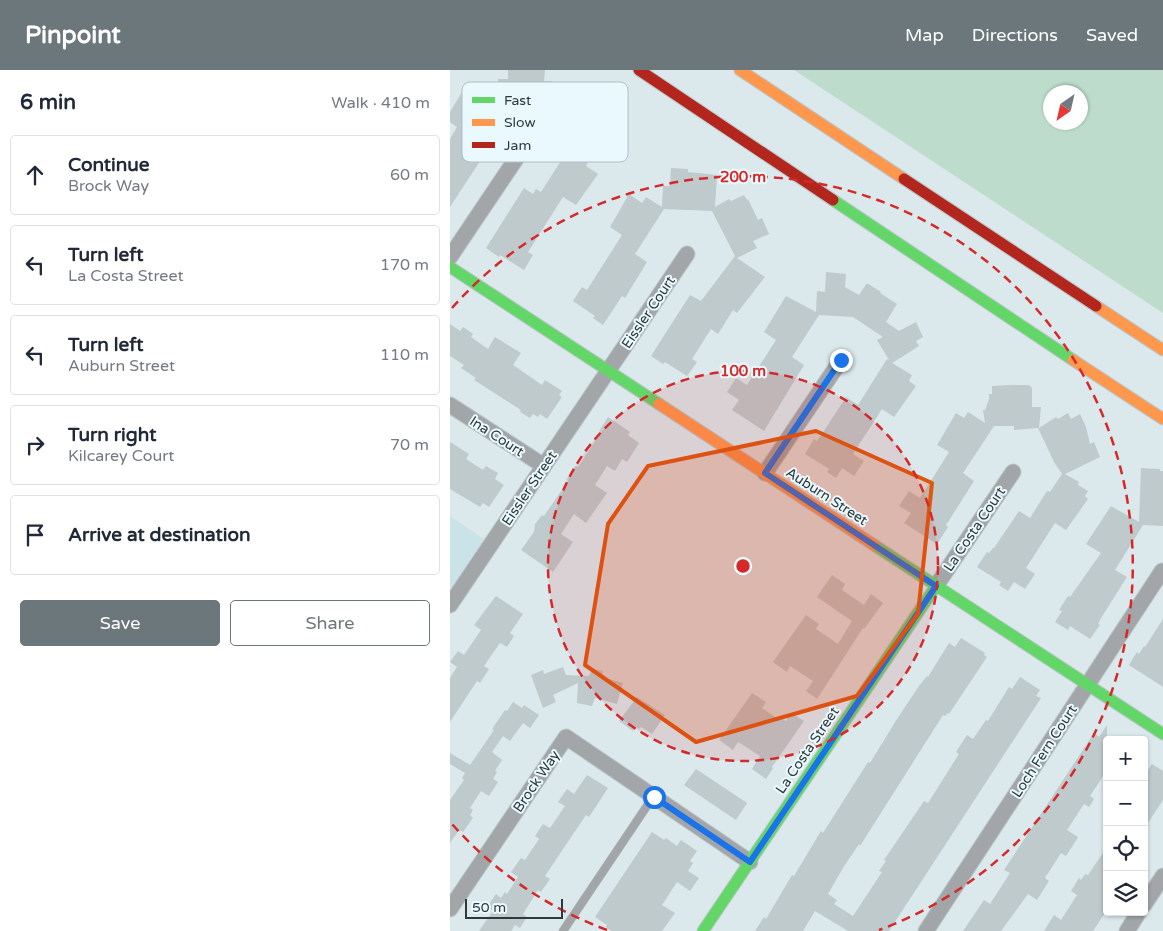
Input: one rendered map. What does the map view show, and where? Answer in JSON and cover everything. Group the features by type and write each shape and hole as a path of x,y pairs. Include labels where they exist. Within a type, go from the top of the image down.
{"main road":[{"path":"639,70 986,303 1163,419"},
{"path":"740,70 1163,350"},
{"name":"Auburn Street","path":"450,267 1163,734"},
{"name":"La Costa Street","path":"704,931 936,586"}],"street":[{"path":"450,257 514,162"},
{"name":"Eissler Court","path":"608,371 687,254"},
{"path":"765,473 841,360"},
{"name":"Eissler Street","path":"450,605 608,371"},
{"name":"Ina Court","path":"450,405 544,466"},
{"name":"La Costa Court","path":"936,586 1013,472"},
{"name":"Loch Fern Court","path":"926,931 1162,571"},
{"name":"Brock Way","path":"450,909 566,737 750,862"},
{"path":"1148,899 1163,876"},
{"path":"1127,931 1137,916"}],"lane":[{"path":"563,931 654,797"}],"highlighted area":[{"path":"816,431 932,483 918,614 857,696 696,742 585,665 608,524 648,466"}],"shaded area":[{"path":"450,516 484,539 450,589"}],"green space":[{"path":"794,70 1163,70 1163,313"}],"building":[{"path":"508,70 545,70 544,81 552,81 498,82 498,79 508,79"},
{"path":"462,92 462,162 479,162 450,207 450,139 457,127 450,122 450,112"},
{"path":"560,162 588,162 586,166 598,174 576,205 563,197 528,252 533,255 524,270 486,248 524,188 533,194 536,189 541,192"},
{"path":"671,168 688,169 688,172 717,175 715,207 729,199 731,201 744,195 748,199 758,220 762,218 769,234 753,241 757,248 737,258 765,277 737,313 733,310 718,334 711,329 692,359 697,362 687,376 665,362 663,364 651,356 690,295 701,301 735,256 712,211 664,209 635,254 647,262 625,298 622,296 603,325 593,318 595,316 573,301 582,287 587,290 622,235 610,227 629,194 642,203 646,197 662,207 663,186 670,186"},
{"path":"826,272 846,274 845,287 859,295 867,283 881,292 897,304 886,322 899,331 916,322 923,337 916,341 919,346 892,363 912,375 909,381 916,386 894,417 882,409 853,454 864,461 854,476 842,468 836,478 827,472 829,469 805,454 814,439 817,441 846,397 858,405 887,359 889,360 877,340 883,337 853,317 819,315 792,357 804,365 764,431 732,410 739,400 727,392 736,378 747,385 776,340 764,332 786,296 816,312 817,291 825,292"},
{"path":"450,324 460,331 463,327 473,334 471,337 488,349 495,337 521,353 513,365 542,385 545,380 562,391 559,395 562,397 547,419 540,414 538,417 533,414 530,418 520,412 521,410 474,380 476,378 461,368 464,365 450,356"},
{"path":"1029,385 1032,388 1032,407 1041,407 1039,428 1056,417 1058,419 1068,413 1071,419 1080,414 1086,427 1090,444 1094,442 1100,457 1065,474 1079,482 1078,485 1088,491 1085,496 1088,499 1066,530 1055,523 1026,568 1035,574 1025,589 1014,582 1008,591 999,585 1001,582 977,567 987,552 989,553 994,548 1019,511 1030,518 1047,491 1050,492 1062,474 1054,462 1038,428 1014,430 1014,426 994,426 963,473 974,481 946,525 948,527 937,544 904,523 911,513 899,506 909,491 920,498 949,452 937,445 956,413 964,418 968,412 985,423 983,410 985,410 989,394 992,394 992,386"},
{"path":"608,417 630,432 628,435 639,443 627,462 622,459 615,471 607,466 595,485 607,493 586,523 574,514 561,534 573,542 553,572 521,550 534,532 535,524 542,515 544,516 568,481 566,480 575,466 578,467 601,432 599,431"},
{"path":"450,442 469,454 466,459 483,470 486,466 498,473 495,479 504,485 489,507 483,503 480,507 450,489"},
{"path":"1141,468 1160,469 1160,471 1163,471 1163,526 1143,525 1115,570 1127,577 1090,639 1070,626 1068,630 1055,622 1062,611 1059,610 1068,596 1070,597 1101,553 1086,544 1111,506 1139,522"},
{"path":"832,575 845,584 842,590 864,605 871,594 883,603 863,628 817,699 806,691 813,681 790,666 787,672 773,662 806,615 819,624 816,629 838,644 852,621 817,597"},
{"path":"496,596 523,614 510,633 514,636 507,647 500,643 484,666 489,669 480,683 477,681 450,722 450,678 457,667 450,662 458,651 464,655 481,630 474,625"},
{"path":"1163,619 1163,687 1129,665 1137,652 1139,654 1145,647"},
{"path":"961,638 985,653 984,655 987,657 949,714 943,715 860,846 859,844 843,868 828,894 837,900 834,904 853,916 882,872 879,871 886,861 884,860 924,801 928,803 959,754 956,752 967,735 973,739 986,720 988,721 1009,687 1012,689 1020,677 1040,690 1036,696 1041,698 889,931 848,931 815,911 803,931 755,931 764,917 766,919 821,831 823,833 868,762 870,763 897,719 919,686 928,677 949,643 955,647"},
{"path":"563,667 566,675 589,676 592,669 603,671 602,677 623,683 617,704 595,698 592,706 577,703 578,683 553,695 556,702 543,708 531,675 543,670 544,674"},
{"path":"752,693 766,702 762,708 778,719 779,717 786,721 791,713 804,721 772,767 766,779 752,769 760,756 738,742 733,750 719,740"},
{"path":"637,697 665,715 652,734 641,727 639,729 636,727 633,731 619,721"},
{"path":"513,702 522,708 524,705 539,715 530,728 523,723 510,741 503,736 492,752 502,760 495,771 497,772 493,779 498,782 489,796 481,791 470,808 473,810 470,815 473,818 463,832 459,830 450,843 450,800 464,780 462,778 465,773 450,764 450,753 470,765 494,730 492,729"},
{"path":"1107,725 1107,736 1103,736 1103,776 1090,796 1094,799 1089,807 1084,804 1067,830 1078,837 1066,856 1061,853 1045,878 1049,881 1037,900 1028,894 1001,931 963,931 984,900 990,904 1010,873 1004,870 1094,733 1099,737"},
{"path":"1152,764 1163,771 1163,800 1148,823 1148,781 1148,770"},
{"path":"696,769 747,803 736,820 684,785"},
{"path":"587,775 608,788 589,817 586,815 545,876 550,879 541,892 538,890 523,914 527,917 520,928 515,925 511,931 479,931 493,911 487,907 496,894 501,898 505,892 507,894 518,877 511,872 521,858 525,860 539,839 535,836 543,824 550,828 565,806 558,802 567,789 574,794"},
{"path":"652,832 664,840 666,838 677,846 681,840 697,851 690,861 693,863 688,871 699,878 690,891 677,882 662,905 675,913 662,931 611,931 606,927 607,925 595,917"},
{"path":"1103,853 1103,916 1093,931 1044,931 1054,915 1061,920 1077,895 1071,891 1079,878 1081,880 1085,874 1088,875"}],"traffic: fast":[{"path":"833,200 1073,360"},
{"path":"450,267 659,404"},
{"path":"874,545 1163,734"},
{"path":"703,931 936,586"}],"traffic: slow":[{"path":"740,70 904,179"},
{"path":"1096,306 1163,350"},
{"path":"1073,360 1163,419"},
{"path":"659,404 874,545"}],"traffic: jam":[{"path":"639,70 833,200"},
{"path":"904,179 1096,306"}],"route":[{"path":"654,797 750,862 936,586 765,473 841,360"}]}
